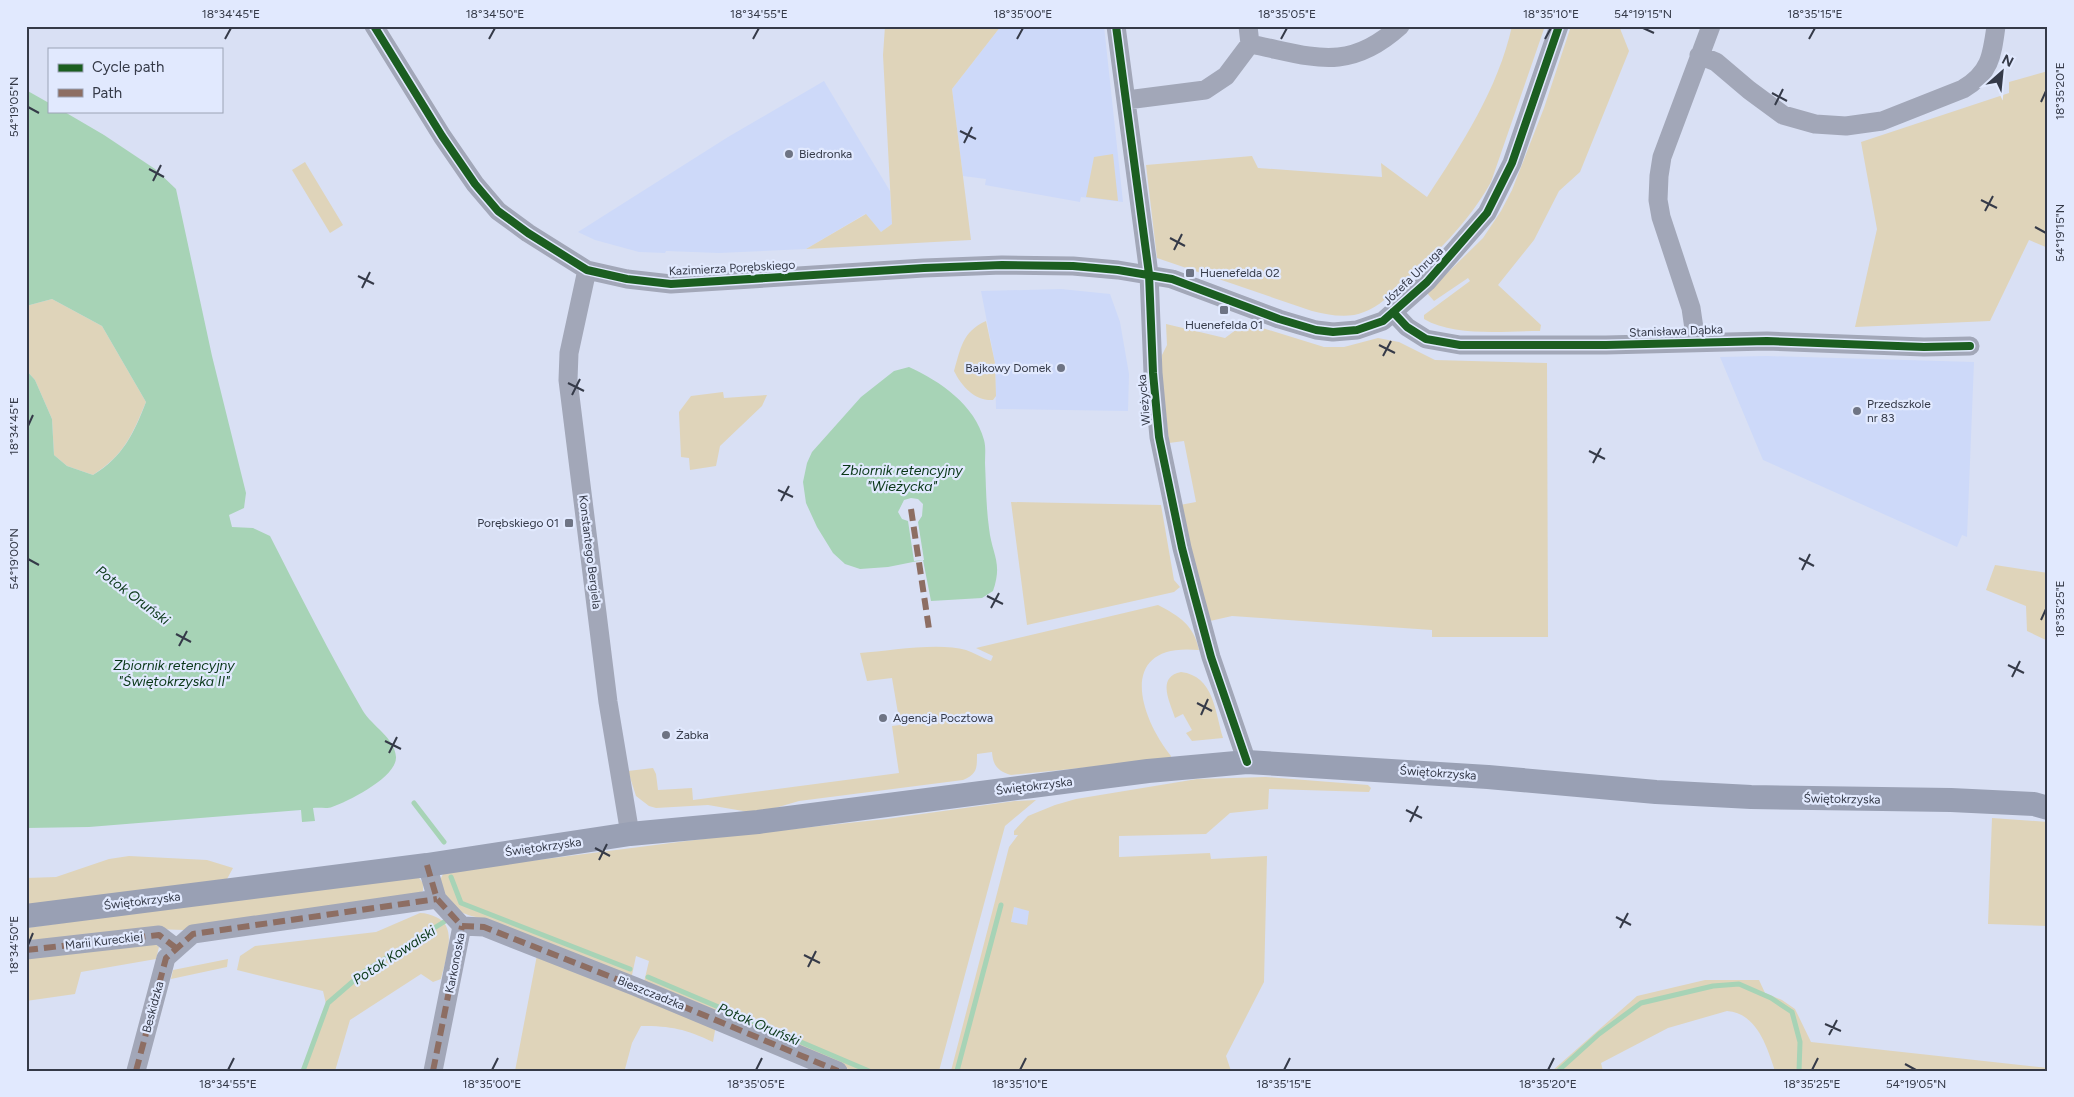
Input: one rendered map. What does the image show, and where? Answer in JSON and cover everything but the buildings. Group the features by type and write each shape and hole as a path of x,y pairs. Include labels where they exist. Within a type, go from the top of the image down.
{"main road":[{"name":"Świętokrzyska","path":"26,916 427,865 630,834 758,822 1148,771 1246,762 1479,776 1656,792 1751,797 1951,800 2034,804 2048,808"}],"street":[{"name":"Kazimierza Porębskiego","path":"374,26 442,136 498,211 528,233 587,270 627,279 670,284 914,268 1002,265 1073,266 1126,270 1149,274"},
{"name":"Wieżycka","path":"1116,26 1149,274 1153,373 1159,437 1182,548 1194,594 1211,657 1246,762"},
{"path":"1127,100 1205,90 1226,76 1249,35 1318,59 1349,57 1380,43 1400,26"},
{"name":"Józefa Unruga","path":"1149,274 1172,279 1316,330 1332,332 1357,330 1383,320 1427,282 1487,213 1512,163 1559,26"},
{"name":"Stanisława Dąbka","path":"1696,342 1691,308 1661,217 1658,200 1659,176 1662,157 1711,26"},
{"path":"1700,55 1716,62 1783,115 1815,124 1846,126 1882,122 1954,93 1973,83 1982,74 1989,61 1996,26"},
{"name":"Konstantego Bergiela","path":"587,270 569,353 568,380 608,702 630,834"},
{"name":"Stanisława Dąbka","path":"1394,312 1407,327 1426,339 1460,345 1767,341 1924,347 1970,346"},
{"name":"Karkonoska","path":"427,865 437,899 462,926 433,1071"},
{"path":"176,948 194,934 437,899"},
{"name":"Bieszczadzka","path":"462,926 484,927 634,986 838,1071"},
{"name":"Marii Kureckiej","path":"26,950 159,935 176,948"},
{"name":"Beskidzka","path":"136,1071 166,958 176,948"}],"shaded area":[{"path":"885,26 1001,26 952,89 971,240 806,249 866,214 881,232 892,224 883,55"},
{"path":"1001,26 1104,26 1123,202 1081,197 1080,202 985,185 986,179 963,176 952,89"},
{"path":"1512,26 1545,26 1491,182 1472,211 1439,250 1414,274 1374,307 1358,314 1338,316 1312,311 1157,258 1146,165 1252,156 1258,168 1382,177 1381,163 1427,197 1466,136 1488,94 1498,72"},
{"path":"1571,26 1619,26 1629,51 1580,172 1559,191 1534,240 1498,285 1541,325 1540,331 1480,332 1436,325 1424,319 1424,315 1470,281 1468,278 1434,301 1427,293 1483,238 1501,211 1512,190 1544,108"},
{"path":"2048,71 2048,248 2029,240 1990,321 1855,327 1877,229 1861,142 2009,93 2009,82"},
{"path":"824,81 890,191 892,224 881,232 865,214 806,249 719,253 666,251 665,253 639,252 595,240 578,232 728,137"},
{"path":"1113,154 1118,201 1086,197 1094,157"},
{"path":"305,162 343,225 330,233 292,170"},
{"name":"Bajkowy Domek","path":"1061,289 1110,294 1120,322 1129,374 1128,411 996,409 995,363 981,291"},
{"path":"52,299 102,326 146,402 126,443 113,459 93,475 67,466 54,455 52,419 35,380 26,370 26,306"},
{"path":"986,321 995,363 996,396 993,400 980,398 970,392 954,371 967,336 978,325"},
{"path":"1240,321 1324,347 1344,347 1378,338 1399,342 1435,360 1547,363 1548,637 1432,637 1432,630 1232,616 1210,621 1180,505 1196,502 1184,441 1169,443 1162,377 1162,355 1167,345 1166,324 1225,338 1237,329"},
{"name":"Przedszkole nr 83","path":"1767,356 1974,362 1967,537 1962,535 1957,547 1763,460 1720,357"},
{"path":"723,392 724,398 767,395 762,406 720,446 716,466 690,470 689,458 681,457 679,412 691,396"},
{"path":"1011,502 1161,505 1174,580 1180,587 1174,592 1027,625"},
{"path":"1995,565 2048,573 2048,641 2027,631 2026,606 1986,590"},
{"path":"1158,605 1173,613 1184,622 1197,641 1199,650 1173,650 1156,657 1146,669 1142,684 1144,701 1150,720 1159,739 1171,756 1170,759 1011,775 997,767 992,752 977,754 977,764 974,773 963,780 799,801 765,811 749,812 708,805 656,808 649,806 636,796 628,771 653,768 656,774 658,790 692,788 693,800 899,773 892,726 900,725 892,678 867,681 860,653 942,647 966,650 991,661 993,656 976,648"},
{"path":"1181,672 1192,675 1207,688 1215,707 1223,738 1192,741 1186,733 1192,730 1183,714 1175,718 1168,698 1167,685 1173,675"},
{"path":"1266,777 1368,785 1371,788 1369,792 1269,789 1268,809 1230,813 1206,834 1119,836 1119,857 1210,853 1211,859 1267,856 1264,982 1226,1056 1231,1071 951,1071 1009,847 1018,835 1014,835 1014,831 1028,816 1076,799 1197,779","holes":["1014,907 1029,911 1027,925 1011,922"]},
{"path":"1036,800 1005,826 939,1071 853,1071 644,982 649,961 636,956 632,975 629,977 463,913 452,905 440,880 444,872 726,836 886,819 1015,801"},
{"path":"1992,818 2048,822 2048,926 1988,924"},
{"path":"129,856 207,860 233,868 227,879 26,906 26,878 56,877 109,859"},
{"path":"406,876 419,878 423,883 423,891 410,898 184,930 155,929 26,946 26,928"},
{"path":"1014,907 1030,910 1027,926 1011,923"},
{"path":"420,913 436,917 447,928 449,945 441,979 433,982 421,974 350,1020 335,1071 304,1071 327,1008 323,991 237,970 240,956 255,946 376,932"},
{"path":"149,939 159,947 156,959 81,972 75,994 26,1001 26,956"},
{"path":"537,955 716,1025 713,1042 678,1029 641,1026 632,1043 625,1069 515,1071"},
{"path":"228,959 227,967 171,979 173,970"},
{"path":"1705,980 1759,980 1765,993 1782,1000 1795,1009 1811,1042 2048,1068 2048,1071 1775,1071 1764,1042 1753,1025 1737,1013 1727,1011 1668,1028 1601,1063 1603,1071 1552,1071 1637,996"}],"water":[{"name":"Zbiornik retencyjny \"Świętokrzyska II\"","path":"26,90 48,102 48,112 65,112 104,135 155,169 176,189 212,356 246,493 244,508 229,515 232,527 253,528 270,536 363,711 395,750 394,765 381,780 340,804 330,808 313,808 315,821 302,822 301,810 89,827 26,828 26,370 35,380 52,419 54,455 67,466 93,475 120,452 132,434 146,402 102,326 52,299 26,306"},
{"name":"Zbiornik retencyjny \"Wieżycka\"","path":"909,367 933,379 955,396 973,416 984,440 988,520 997,573 993,591 982,598 931,601 923,560 888,567 860,569 845,564 833,553 817,527 806,503 803,482 807,463 812,452 861,397 894,371"}],"pier":[{"path":"918,499 923,504 922,516 918,522 924,560 914,561 908,521 902,519 898,512 904,500"}],"waterway":[{"name":"Potok Oruński","path":"414,803 444,842"},
{"name":"Potok Oruński","path":"451,877 461,903 630,969"},
{"path":"957,1071 1001,905"},
{"name":"Potok Kowalski","path":"303,1071 328,1003 365,971 447,920"},
{"name":"Potok Oruński","path":"648,977 869,1071"},
{"name":"Potok Oruński","path":"1558,1071 1599,1034 1641,1003 1713,986 1739,984 1771,998 1792,1012 1800,1042 1799,1071"}],"marked path":[{"path":"911,509 929,629"},
{"path":"427,865 437,899 462,926"},
{"path":"136,1071 166,958 193,934 437,899"},
{"path":"462,926 484,927 634,986 838,1071"},
{"path":"433,1071 462,926"},
{"path":"26,950 159,935 176,948"}],"cycle path":[{"path":"374,26 442,136 475,184 498,211 528,233 587,270 627,279 671,284 924,268 1002,265 1073,266 1118,270 1172,279 1279,319 1316,330 1333,332 1357,330 1383,321 1427,282 1487,213 1512,163 1559,26"},
{"path":"1116,26 1149,274 1153,373 1159,437 1182,548 1211,657 1247,762"},
{"path":"1393,312 1407,327 1426,339 1460,345 1606,345 1767,341 1924,347 1970,346"}],"place":[{"name":"Biedronka","path":"789,154"},
{"name":"Huenefelda 02","path":"1190,273"},
{"name":"Huenefelda 01","path":"1224,310"},
{"name":"Bajkowy Domek","path":"1061,368"},
{"name":"Przedszkole nr 83","path":"1857,411"},
{"name":"Porębskiego 01","path":"569,523"},
{"name":"Agencja Pocztowa","path":"883,718"},
{"name":"Żabka","path":"666,735"}]}
